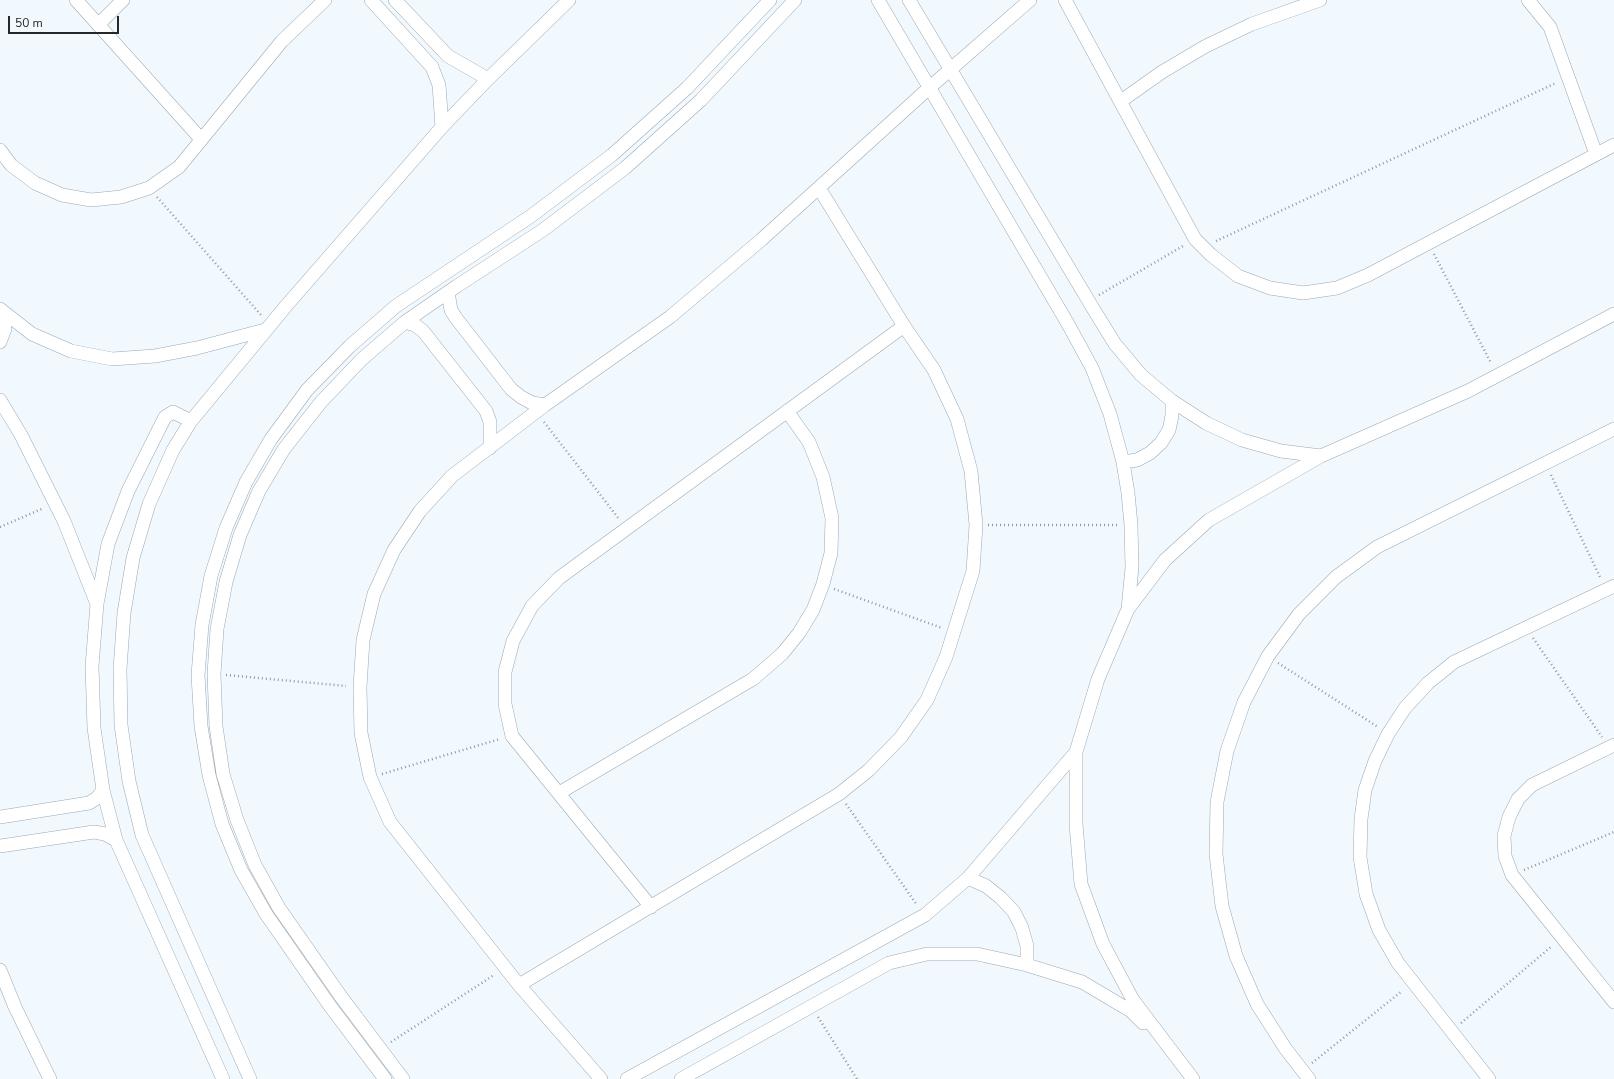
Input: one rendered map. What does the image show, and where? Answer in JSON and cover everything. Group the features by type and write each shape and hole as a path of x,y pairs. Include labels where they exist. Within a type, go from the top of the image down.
{"street":[{"path":"76,0 200,138"},
{"path":"98,25 122,0"},
{"path":"0,150 11,165 35,183 62,195 91,200 121,197 149,188 179,167 200,138 282,41 326,0"},
{"path":"371,0 432,68 439,85 442,127"},
{"path":"395,0 448,56 488,79"},
{"path":"250,1079 142,835 129,781 121,725 120,669 124,613 133,558 149,504 173,450 191,421 268,328 442,127 488,79 569,0"},
{"path":"385,1079 330,1006 266,914 241,870 220,817 209,775 201,726 198,676 202,625 211,576 226,528 246,482 271,439 308,390 350,346 396,306 531,216 612,155 687,88 770,0"},
{"path":"402,1079 278,908 255,865 237,820 223,774 216,726 214,674 217,629 226,582 240,535 259,491 284,449 321,402 362,359 405,322 543,230 625,168 701,100 795,0"},
{"path":"878,0 1068,324 1092,368 1110,414 1123,462 1131,525 1132,567 1128,609"},
{"path":"909,0 1115,344 1141,374 1172,401 1206,423 1242,440 1281,451 1321,456"},
{"path":"601,1079 519,985 390,822 370,777 361,733 360,687 363,640 374,594 394,550 420,511 452,476 541,409 670,317 819,188 929,88 1030,0"},
{"path":"1065,0 1199,243 1211,255 1238,276 1270,288 1303,293 1337,288 1368,275 1614,145"},
{"path":"1121,101 1162,72 1206,46 1252,24 1320,0"},
{"path":"1528,0 1550,27 1596,154"},
{"path":"519,985 839,794 869,770 900,737 927,700 954,633 973,571 976,525 971,471 957,419 934,370 904,326 819,188"},
{"path":"448,292 451,310 456,318 511,389 541,409"},
{"path":"0,310 32,334 71,351 112,359 155,356 176,352 268,328"},
{"path":"0,310 5,329 0,342"},
{"path":"1193,1079 1133,1000 1103,944 1081,884 1076,824 1076,752 1098,679 1128,609 1165,560 1209,520 1321,456 1468,390 1614,314"},
{"path":"405,322 415,325 423,331 486,411 490,422 490,448"},
{"path":"651,907 512,736 505,704 505,672 513,641 532,606 559,578 904,326"},
{"path":"0,400 21,435 64,521 97,604"},
{"path":"1123,462 1137,460 1161,443 1169,430 1172,416 1172,401"},
{"path":"559,793 753,678 782,654 799,633 813,610 823,584 831,553 832,518 824,477 809,442 787,410"},
{"path":"191,421 173,412 165,417 128,491 108,544 97,604 92,666 94,713 103,790 116,840 223,1079"},
{"path":"1306,1075 1257,1004 1236,956 1222,906 1216,854 1217,802 1227,751 1244,702 1268,656 1299,614 1336,577 1377,547 1614,429"},
{"path":"1489,1079 1398,963 1379,930 1366,894 1360,857 1361,819 1365,790 1375,761 1388,734 1405,708 1423,688 1454,662 1610,588"},
{"path":"1612,746 1532,785 1518,799 1509,817 1504,836 1505,856 1512,875 1614,1002"},
{"path":"627,1079 925,916 968,878 1076,752"},
{"path":"0,817 89,803 97,798 103,790"},
{"path":"0,846 94,832 105,834 116,840"},
{"path":"968,878 986,886 1002,898 1014,912 1022,928 1027,946 1027,965"},
{"path":"681,1079 889,963 927,954 977,954 1027,965 1082,982 1131,1011 1172,1051"},
{"path":"0,970 15,1007 48,1077"}],"path":[{"path":"1089,301 1199,243 1568,77"},
{"path":"149,188 268,328"},
{"path":"1428,243 1498,375"},
{"path":"541,409 626,529"},
{"path":"1545,464 1610,588"},
{"path":"0,527 55,503"},
{"path":"976,525 1131,525"},
{"path":"823,584 954,633"},
{"path":"1526,628 1612,746"},
{"path":"1268,656 1388,734"},
{"path":"214,674 360,687"},
{"path":"370,777 512,736"},
{"path":"839,794 925,916"},
{"path":"1512,875 1614,832"},
{"path":"1451,1031 1562,938"},
{"path":"380,1048 506,968"},
{"path":"1306,1075 1413,982"},
{"path":"812,1006 857,1079"}]}
